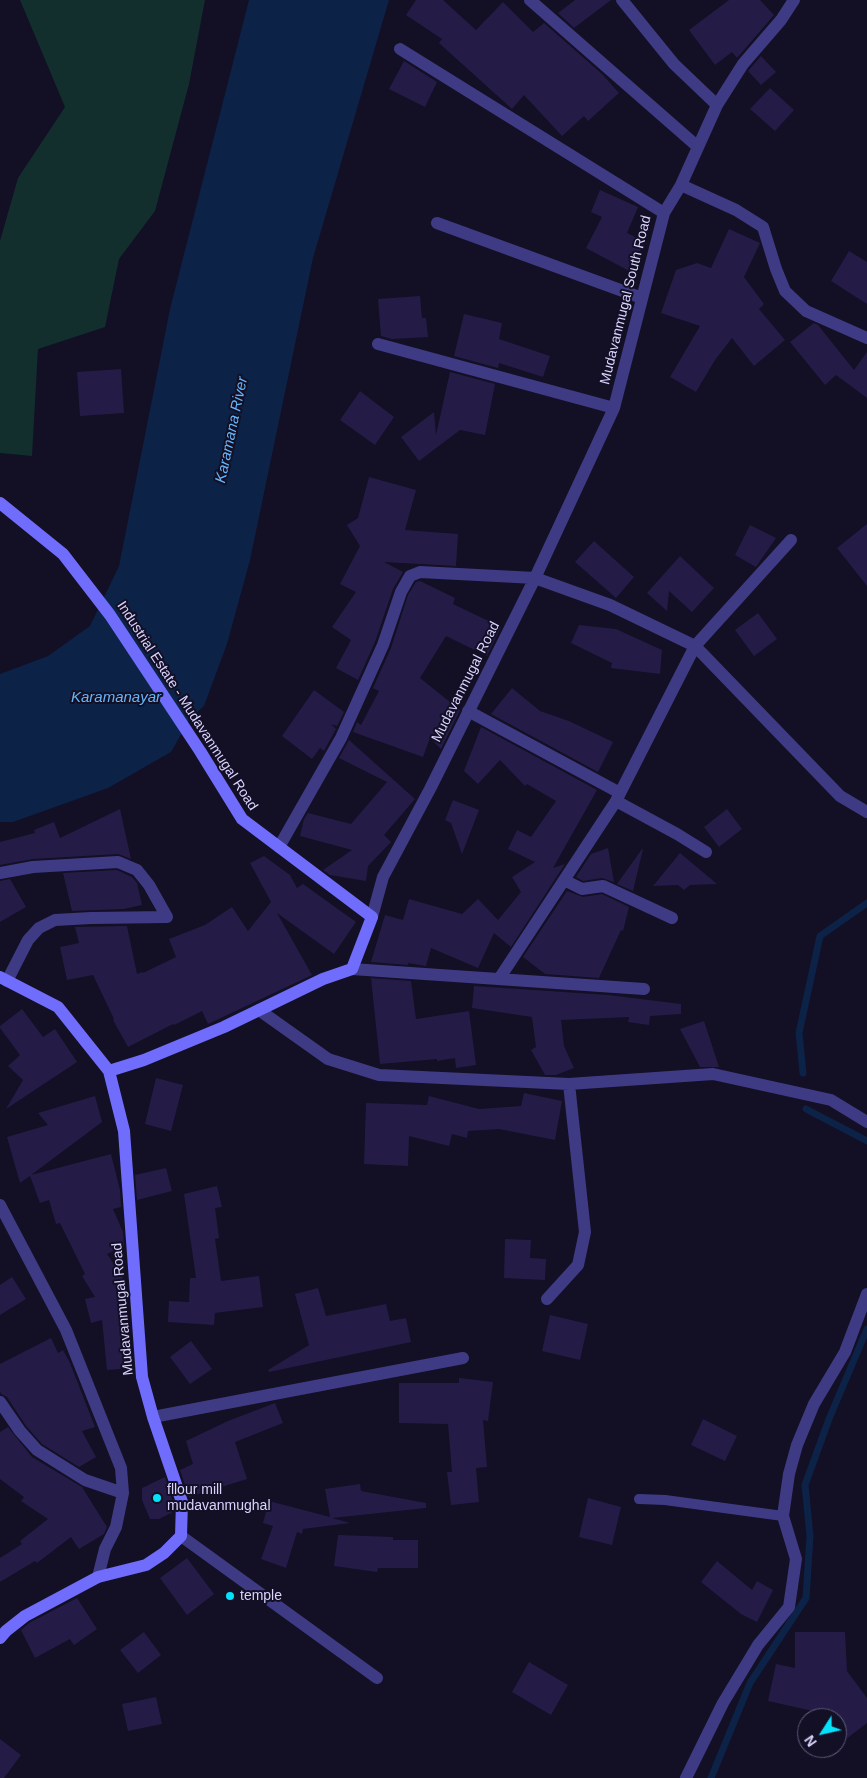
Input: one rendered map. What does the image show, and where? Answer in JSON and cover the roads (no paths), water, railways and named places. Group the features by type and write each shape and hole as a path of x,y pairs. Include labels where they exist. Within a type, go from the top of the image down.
{"street":[{"path":"530,0 698,147"},
{"path":"622,0 674,64 717,105"},
{"name":"Mudavanmugal South Road","path":"589,459 614,408 664,213 682,185 717,105 743,64 781,20 794,0"},
{"path":"400,49 664,213"},
{"path":"682,185 736,210 763,227 776,269 786,291 806,311 867,338"},
{"path":"438,223 642,298"},
{"path":"378,344 614,408"},
{"name":"Mudavanmugal Road","path":"372,917 384,877 536,578 589,459"},
{"name":"Industrial Estate - Mudavanmugal Road","path":"0,503 63,554 110,615 198,748 242,819 372,917"},
{"path":"499,979 618,797 695,646 791,540"},
{"path":"279,847 341,738 383,645 393,614 410,576 420,572 536,578 610,605 695,646 840,796 867,812"},
{"path":"468,711 618,797 706,852"},
{"path":"0,873 33,867 118,862 136,870 149,885 166,917 55,920 39,928 28,940 4,979"},
{"path":"564,880 582,888 603,886 672,918"},
{"path":"352,969 372,917"},
{"path":"109,1070 144,1060 224,1027 323,979 352,969 644,989"},
{"name":"Mudavanmugal Road","path":"4,979 58,1007 109,1070 124,1131 142,1377 153,1417 182,1502 181,1536"},
{"path":"259,1010 328,1059 379,1075 569,1084 713,1074 831,1100 867,1122"},
{"path":"546,1299 578,1265 585,1232 569,1084"},
{"path":"0,1205 66,1330 122,1468 123,1493 116,1527 105,1550 98,1577"},
{"path":"686,1778 728,1695 758,1645 788,1607 796,1559 783,1516 789,1474 797,1445 814,1404 845,1352 867,1294"},
{"path":"153,1417 462,1358"},
{"path":"0,1402 20,1431 37,1450 85,1480 123,1493"},
{"path":"0,1638 25,1616 98,1577 146,1565 164,1553 181,1536 377,1678"}],"lane":[{"path":"639,1499 665,1500 783,1516"}],"water":[{"name":"Karamanayar","path":"249,0 389,0 313,258 250,560 227,644 204,706 190,719 171,752 108,788 13,822 0,822 0,674 48,656 90,626 119,566 170,309"}],"waterway":[{"path":"803,1073 799,1033 820,936 867,903"},
{"path":"806,1109 867,1141"},
{"path":"711,1778 750,1683 806,1598 810,1536 805,1485 829,1419 867,1329"}],"place":[{"name":"fllour mill mudavanmughal","path":"157,1498"},
{"name":"temple","path":"230,1596"}],"water label":[{"name":"Karamana River","path":"232,430"}]}
